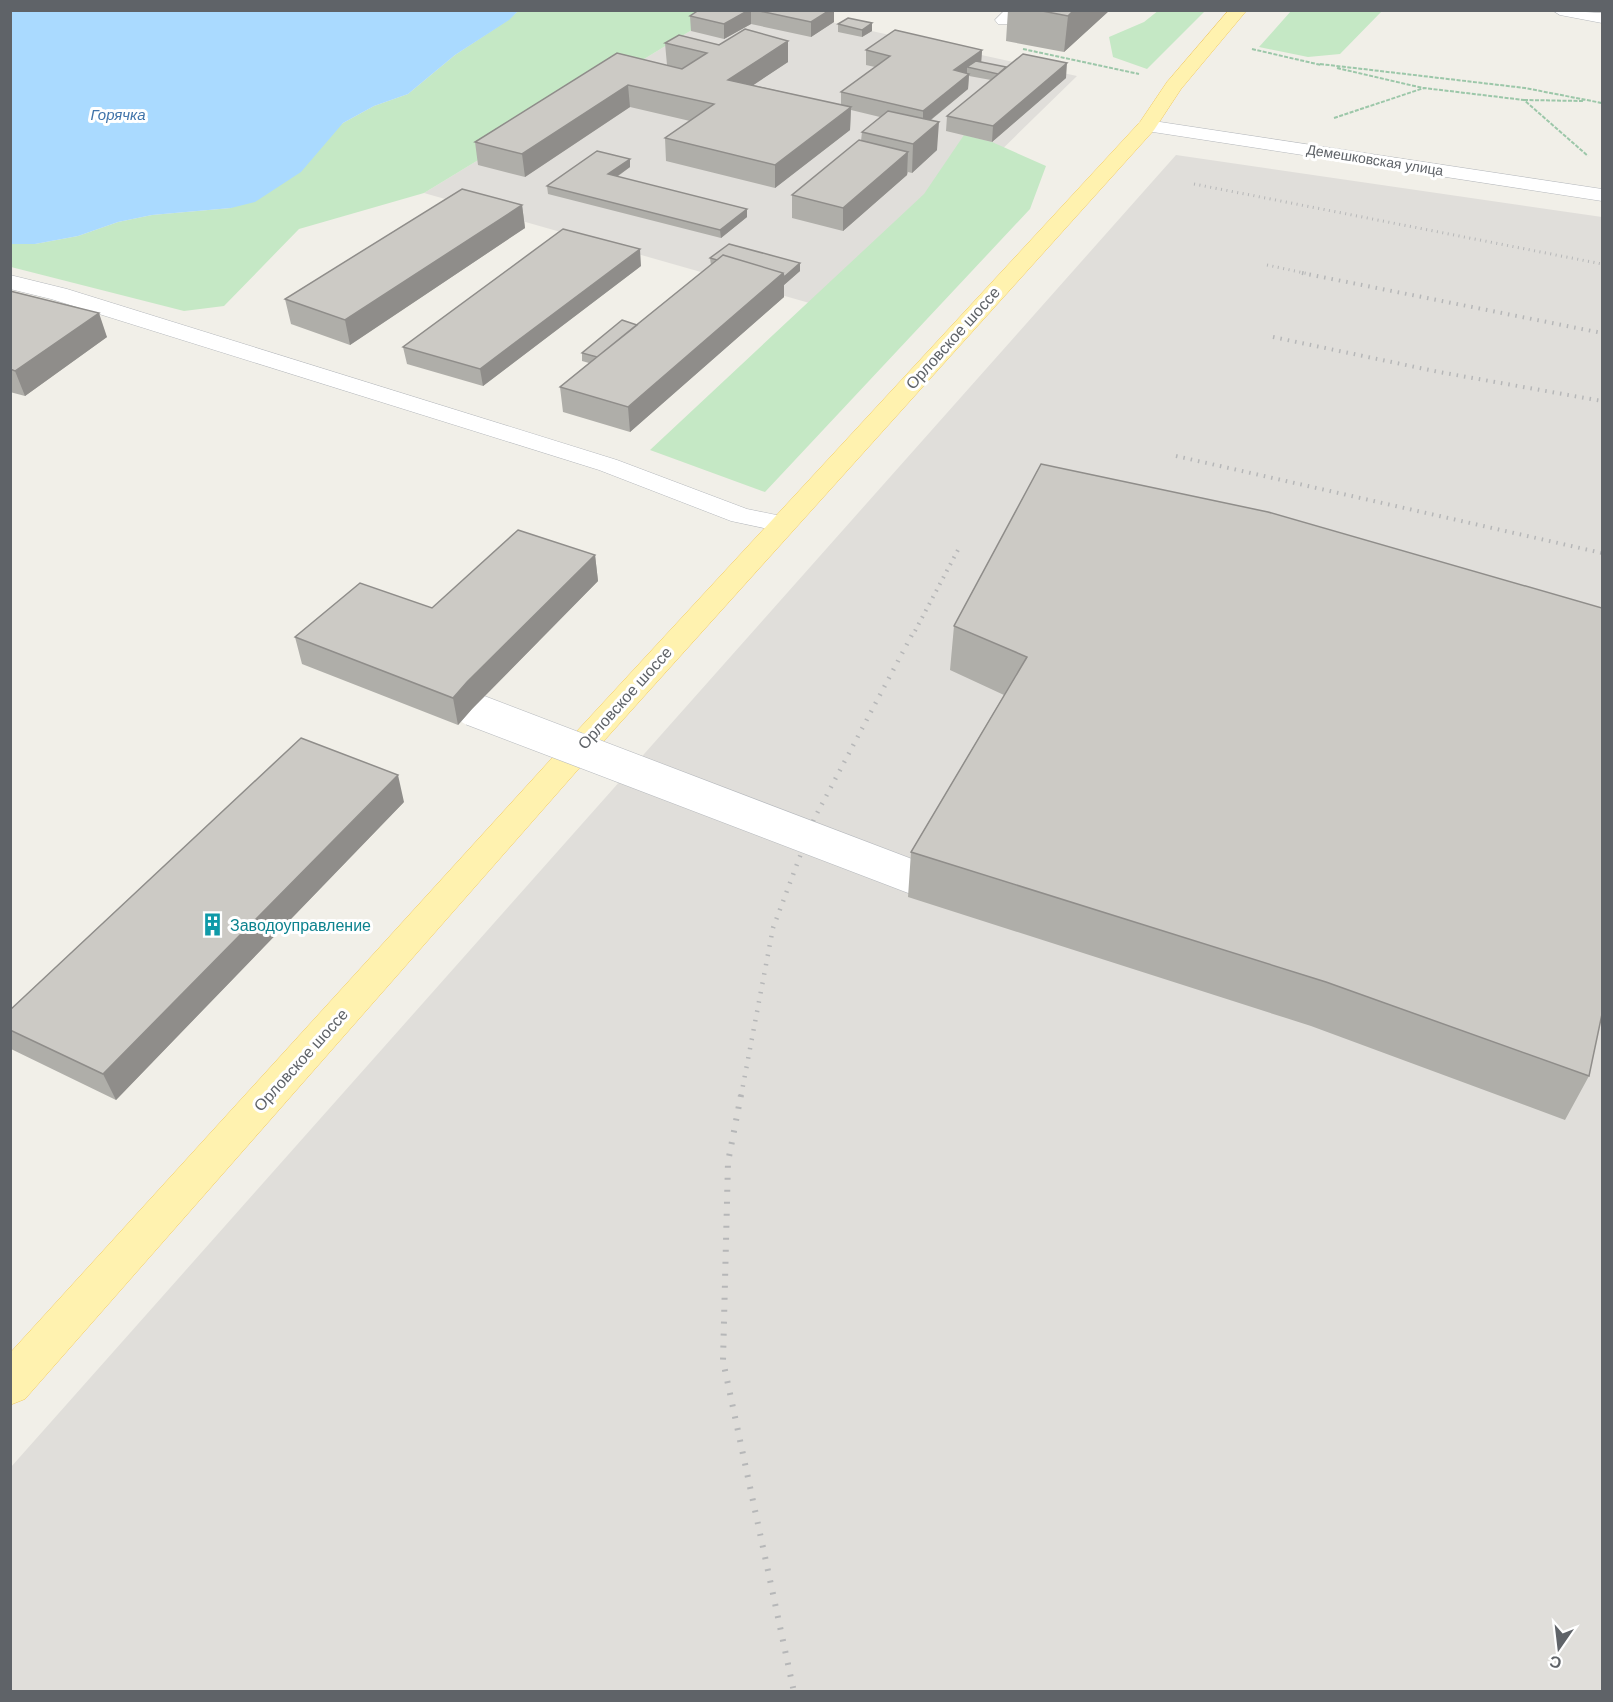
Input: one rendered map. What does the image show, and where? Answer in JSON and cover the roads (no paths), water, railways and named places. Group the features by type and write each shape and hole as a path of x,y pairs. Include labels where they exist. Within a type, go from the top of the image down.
{"main road":[{"name":"Орловское шоссе","path":"10,1384 782,524 1147,126 1174,86 1239,10"}],"street":[{"path":"1560,10 1602,18"},
{"name":"Демешковская улица","path":"1147,126 1602,195"},
{"path":"10,282 59,294 608,465 740,515 782,524"},
{"path":"472,709 918,879"}],"water":[{"name":"Горячка","path":"10,11 518,11 509,20 455,55 408,94 374,106 343,123 301,172 255,202 231,208 152,215 118,222 78,236 35,244 11,244"}],"railway":[{"path":"1194,184 1602,264"},
{"path":"1267,265 1309,274"},
{"path":"1302,273 1602,333"},
{"path":"1273,337 1439,372 1602,401"},
{"path":"1176,456 1602,553"},
{"path":"915,631 959,548"},
{"path":"741,1096 773,928 814,819 915,629"},
{"path":"741,1095 728,1162 723,1361 794,1692"}],"place":[{"name":"Заводоуправление","path":"212,925"}]}
